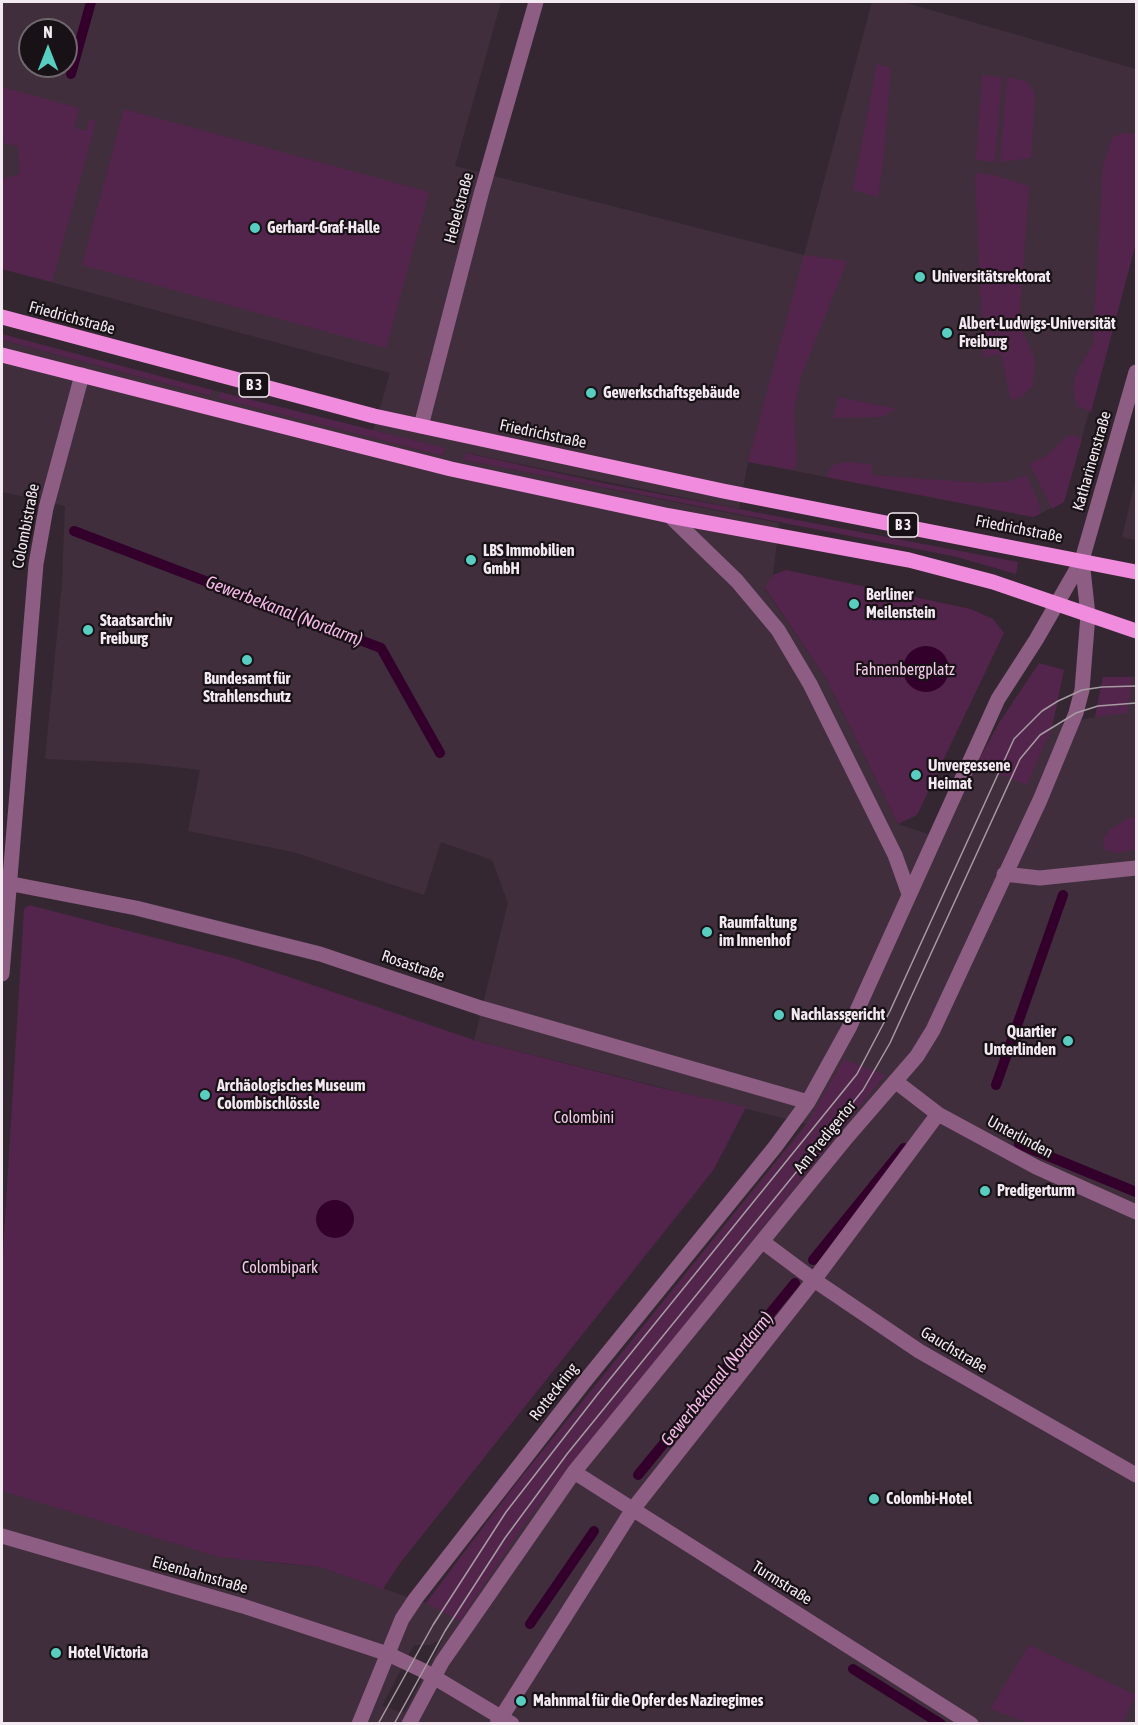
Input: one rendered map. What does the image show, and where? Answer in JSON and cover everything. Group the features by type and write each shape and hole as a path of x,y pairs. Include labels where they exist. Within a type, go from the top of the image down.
{"main road":[{"name":"Friedrichstraße","path":"2,317 238,381 420,426 723,491 1082,560"},
{"name":"B 3","path":"2,355 451,469 670,516 909,560 993,582 1137,631"},
{"name":"B 3","path":"1082,560 1137,572"}],"street":[{"name":"Hebelstraße","path":"420,426 481,194 536,2"},
{"name":"Katharinenstraße","path":"1082,560 1137,372"},
{"name":"Colombistraße","path":"2,974 5,882 36,564 46,508 82,375"},
{"path":"670,516 737,581 778,630 810,684 890,844 909,894"},
{"path":"808,1102 850,1026 998,699 1058,605 1082,560"},
{"path":"1082,560 1088,615 1083,690 1076,713 1040,800 1004,874 1041,878 1137,868"},
{"name":"Am Predigertor","path":"763,1242 917,1056 933,1030 1004,874"},
{"name":"Rosastraße","path":"5,882 136,908 320,954 481,1008 808,1102"},
{"name":"Unterlinden","path":"895,1081 938,1114 1036,1167 1137,1212"},
{"name":"Rotteckring","path":"359,1724 402,1619 416,1598 585,1381 768,1156 808,1102"},
{"path":"504,1721 633,1509 814,1281 938,1114"},
{"path":"409,1724 434,1677 574,1472 763,1242"},
{"name":"Gauchstraße","path":"763,1242 814,1281 927,1356 1137,1474"},
{"name":"Turmstraße","path":"574,1472 971,1724"},
{"name":"Eisenbahnstraße","path":"2,1536 243,1606 388,1654 434,1677 504,1721"}],"shaded area":[{"path":"2,2 501,2 455,166 804,255 872,2 903,2 1136,69 1136,243 1064,502 1033,517 748,462 739,509 467,453 465,460 779,523 773,575 765,589 827,680 898,824 942,839 976,765 1058,701 1052,726 1095,717 1103,677 1136,677 1136,1723 2,1723 2,1490 264,1562 320,1567 426,1603 519,1480 806,1124 474,1040 508,903 492,860 441,842 424,895 293,852 188,831 200,770 138,763 45,759 62,583 65,506 2,492 2,340 210,396 212,390 220,392 219,398 443,456 445,449 373,431 390,373 2,269","holes":["443,1639 404,1713 382,1706 414,1645 429,1645"]},
{"path":"1136,478 1136,540 1122,537"},
{"path":"926,646 935,647 943,652 948,660 948,678 943,686 935,691 926,692 917,691 909,686 904,678 903,669 904,660 909,652 917,647"},
{"path":"335,1200 349,1205 354,1219 349,1233 335,1238 321,1233 316,1219 321,1205"}],"green space":[{"path":"877,64 891,68 878,197 853,190"},
{"path":"982,75 1002,77 995,162 976,160"},
{"path":"1007,77 1028,82 1035,95 1031,158 1000,162"},
{"path":"2,87 79,108 74,128 86,131 90,119 96,121 52,282 2,269 2,179 20,174 18,146 2,143"},
{"name":"Gerhard-Graf-Halle","path":"124,109 429,192 386,348 82,265"},
{"path":"1123,133 1136,134 1136,243 1091,412 1077,406 1073,386 1076,374 1093,344 1103,165 1113,137"},
{"path":"975,173 994,175 1029,186 1019,323 1035,360 1032,386 1022,397 1011,400 1001,354 983,358"},
{"path":"804,255 847,261 800,379 794,412 797,463 794,470 748,462"},
{"path":"2,334 212,390 211,396 2,340"},
{"path":"220,392 445,448 443,456 218,398"},
{"path":"838,397 897,409 881,417 833,418"},
{"path":"1073,435 1082,439 1064,502 1052,509 1030,464 1046,456 1066,437"},
{"path":"466,453 607,484 1018,562 1016,574 957,557 464,460"},
{"path":"847,462 872,464 871,475 982,483 1011,481 1026,475 1039,503 1040,514 1033,517 826,477 833,465"},
{"name":"Fahnenbergplatz","path":"786,570 971,609 993,619 1004,633 917,815 898,824 827,680 765,588 773,575"},
{"path":"1039,663 1064,670 1052,727 1027,785 976,765 999,723"},
{"path":"1103,677 1133,677 1127,713 1095,717"},
{"path":"1131,817 1136,818 1136,849 1118,853 1105,850 1103,841 1109,830"},
{"name":"Colombipark","path":"29,905 233,958 474,1040 661,1088 746,1107 714,1169 400,1563 383,1589 320,1567 219,1557 2,1491 2,1268 24,909"},
{"path":"844,1059 885,1075 527,1520 460,1621 426,1603 519,1480 807,1124"},
{"path":"1029,1645 1136,1695 1122,1723 1029,1723 990,1709"}],"waterway":[{"name":"Gewerbekanal (Nordarm)","path":"78,49 91,2"},
{"name":"Gewerbekanal (Nordarm)","path":"74,531 381,648 440,753"},
{"path":"996,1085 1063,895"},
{"path":"1019,1144 1136,1192"},
{"name":"Gewerbekanal (Nordarm)","path":"813,1260 904,1148"},
{"name":"Gewerbekanal (Nordarm)","path":"638,1475 795,1283"},
{"name":"Gewerbekanal (Nordarm)","path":"530,1624 594,1531"},
{"path":"853,1669 941,1724"}],"tram line":[{"path":"378,1724 433,1625 506,1512 597,1395 857,1074 890,1011 1014,739 1042,711 1082,690 1136,686"},
{"path":"394,1724 445,1631 505,1538 567,1454 863,1090 890,1043 1020,759 1040,735 1076,713 1098,706 1136,703"}],"place":[{"name":"Gerhard-Graf-Halle","path":"255,228"},
{"name":"Universitätsrektorat","path":"920,277"},
{"name":"Albert-Ludwigs-Universität Freiburg","path":"947,333"},
{"name":"Gewerkschaftsgebäude","path":"591,393"},
{"name":"LBS Immobilien GmbH","path":"471,560"},
{"name":"Berliner Meilenstein","path":"854,604"},
{"name":"Staatsarchiv Freiburg","path":"88,630"},
{"name":"Bundesamt für Strahlenschutz","path":"247,660"},
{"name":"Unvergessene Heimat","path":"916,775"},
{"name":"Raumfaltung im Innenhof","path":"707,932"},
{"name":"Nachlassgericht","path":"779,1015"},
{"name":"Quartier Unterlinden","path":"1068,1041"},
{"name":"Archäologisches Museum Colombischlössle","path":"205,1095"},
{"name":"Predigerturm","path":"985,1191"},
{"name":"Colombi-Hotel","path":"874,1499"},
{"name":"Hotel Victoria","path":"56,1653"},
{"name":"Mahnmal für die Opfer des Naziregimes","path":"521,1701"}],"park label":[{"name":"Colombini","path":"584,1118"}]}
